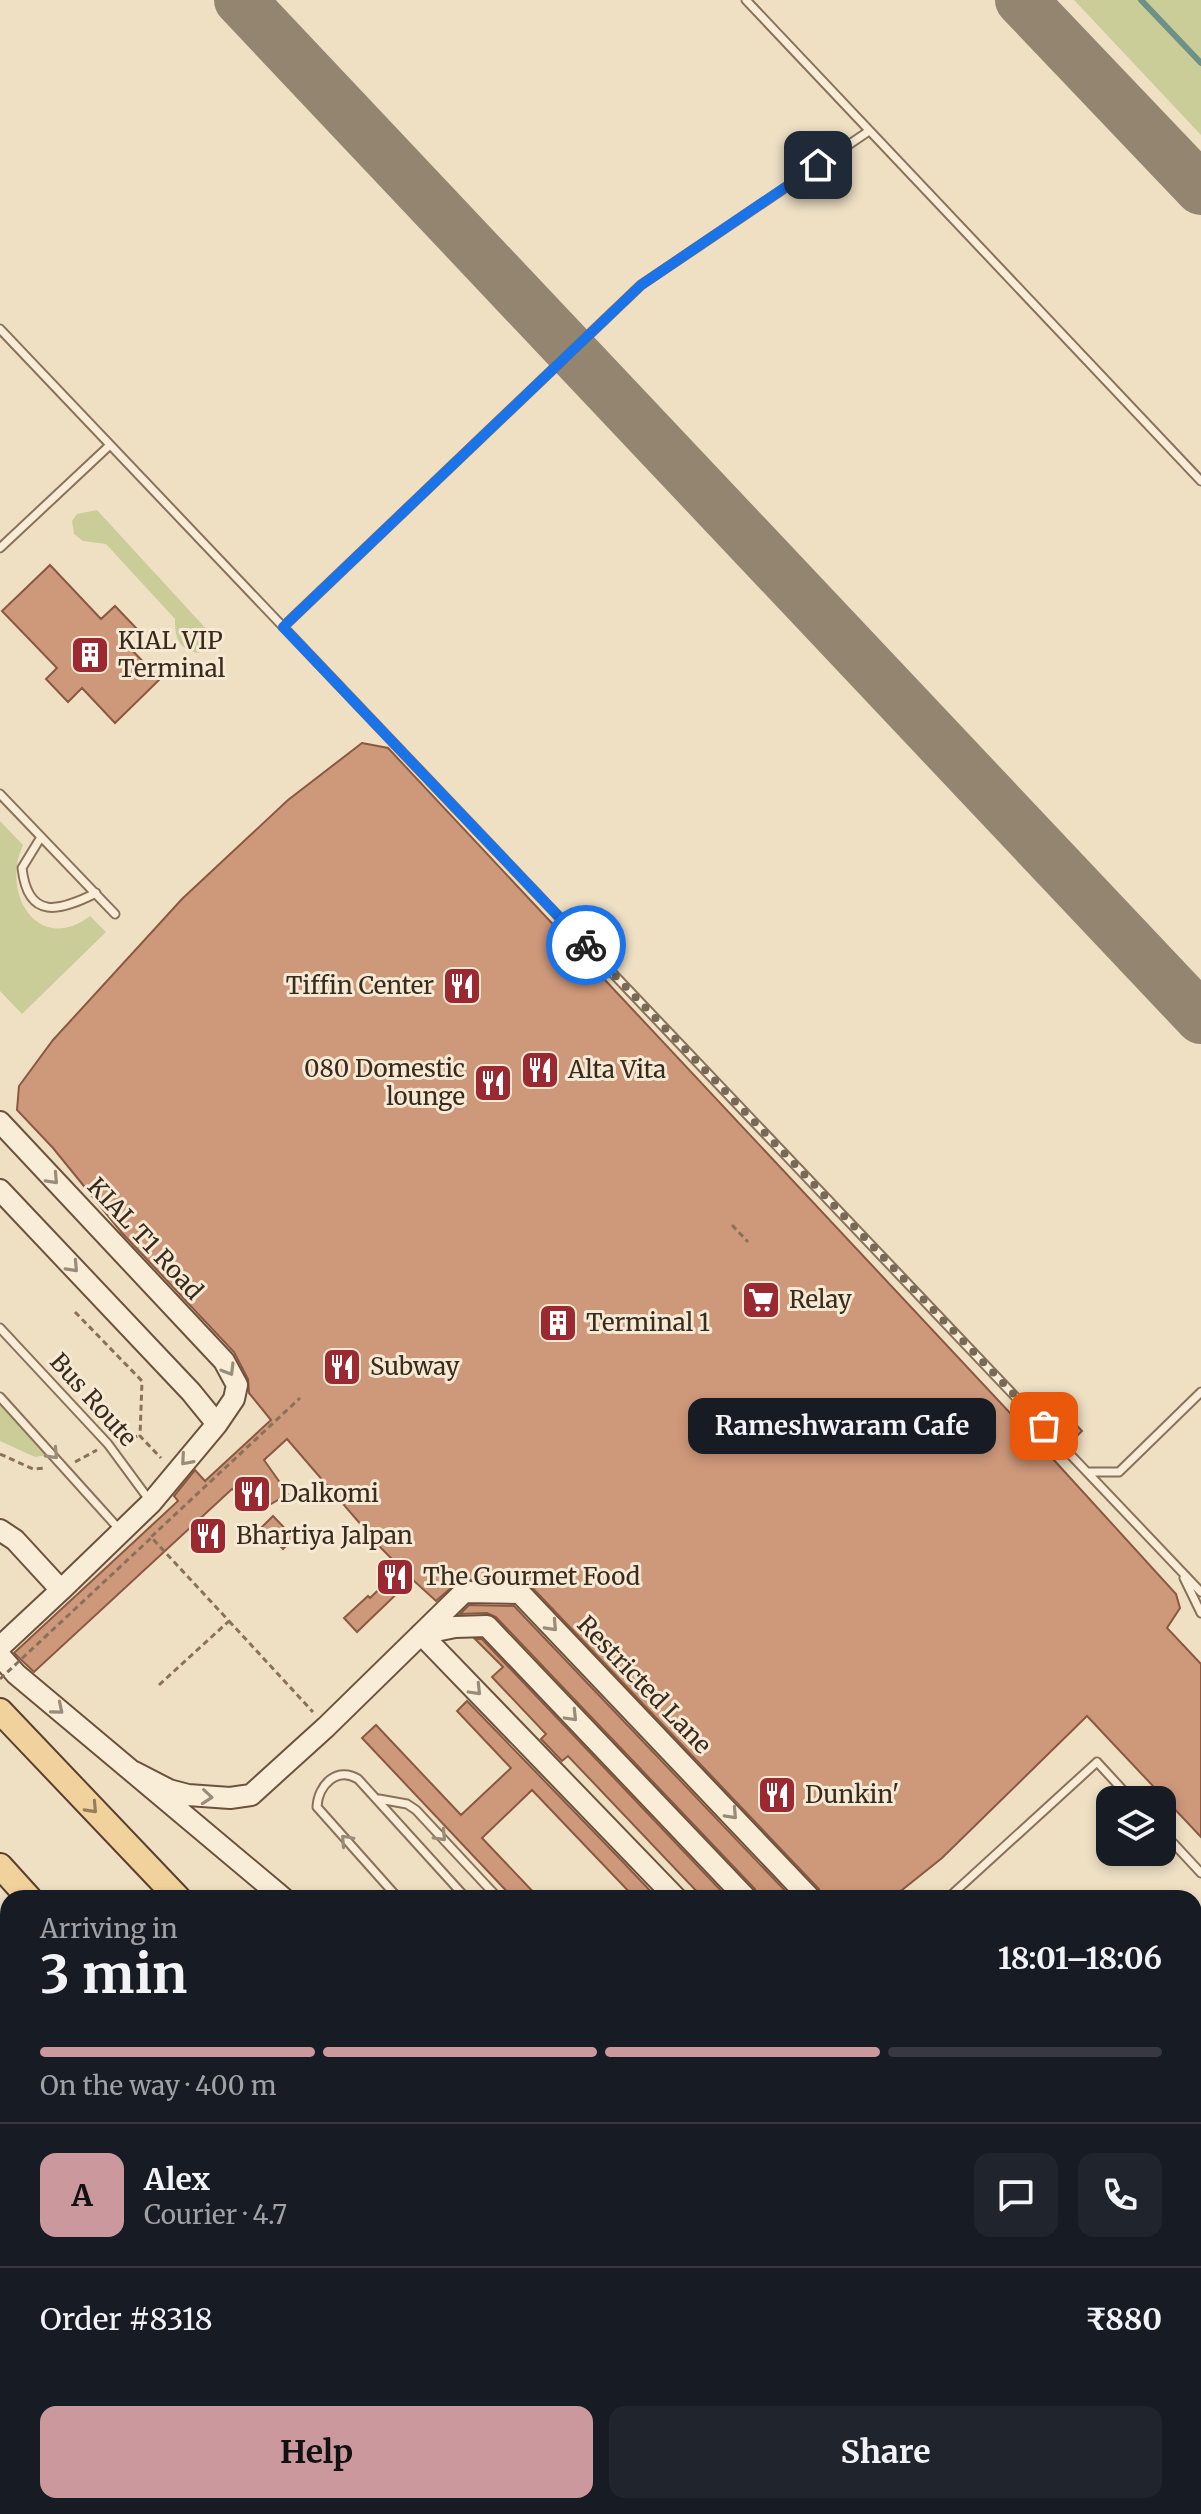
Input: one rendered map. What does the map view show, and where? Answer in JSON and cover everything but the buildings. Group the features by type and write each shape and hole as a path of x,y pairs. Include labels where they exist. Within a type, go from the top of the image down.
{"main road":[{"name":"KIAL T1 Road","path":"0,1122 224,1361 237,1385 234,1399 217,1424"},
{"path":"0,1190 191,1392 217,1424 151,1503 0,1647"},
{"path":"0,1513 8,1535 61,1590"},
{"name":"Restricted Lane","path":"134,1772 169,1790 188,1795 230,1798 251,1795 326,1727 464,1592 520,1593 802,1890"},
{"path":"421,1634 455,1627 487,1626 738,1890"},
{"path":"421,1634 668,1890"},
{"path":"0,1656 5,1672 134,1772 274,1890"},
{"path":"0,1711 170,1890"},
{"path":"0,1866 22,1890"}],"lane":[{"path":"746,0 1201,481"},
{"path":"283,627 641,285 869,131"},
{"path":"0,329 1201,1592"},
{"path":"0,548 110,445"},
{"path":"0,794 115,914"},
{"path":"41,837 22,868 28,892 38,904 67,907 96,893"},
{"name":"Bus Route","path":"0,1328 108,1444 151,1503"},
{"path":"1088,1472 1119,1472 1201,1392"},
{"path":"0,1397 121,1531"},
{"path":"1179,1569 1201,1613"},
{"path":"957,1890 1097,1762 1119,1786"},
{"path":"391,1890 317,1807 317,1794 340,1775 358,1779 459,1890"},
{"path":"377,1798 407,1804 416,1810 491,1890"},
{"path":"1176,1846 1201,1873"}],"path":[{"path":"732,1225 748,1242"},
{"path":"75,1312 142,1381 140,1436 176,1472"},
{"path":"300,1398 151,1537 326,1727"},
{"path":"5,1672 151,1538"},
{"path":"159,1685 229,1621"}],"green space":[{"path":"1074,0 1201,0 1201,135"},
{"path":"97,510 210,633 209,642 199,653 186,649 179,642 175,619 106,544 83,541 74,534 72,521 77,514"},
{"path":"0,821 23,845 17,864 17,883 21,900 29,914 40,924 55,928 72,926 90,916 106,932 22,1014 0,991"},
{"path":"0,1403 48,1455 35,1457 0,1441"}],"waterway":[{"path":"1141,0 1201,63"}],"taxiway":[{"path":"240,0 1201,1018"},
{"path":"1021,0 1201,189"}],"way so far":[{"path":"586,945 1044,1426"}],"place":[{"name":"KIAL VIP Terminal","path":"90,655"},
{"name":"Tiffin Center","path":"462,986"},
{"name":"Alta Vita","path":"540,1070"},
{"name":"080 Domestic lounge","path":"493,1083"},
{"name":"Relay","path":"761,1300"},
{"name":"Terminal 1","path":"558,1323"},
{"name":"Subway","path":"342,1367"},
{"name":"Rameshwaram Cafe","path":"1044,1426"},
{"name":"Dalkomi","path":"252,1494"},
{"name":"Bhartiya Jalpan","path":"208,1536"},
{"name":"The Gourmet Food","path":"395,1577"},
{"name":"Dunkin'","path":"777,1795"}],"route":[{"path":"586,945 283,627 641,285 818,165"}]}
